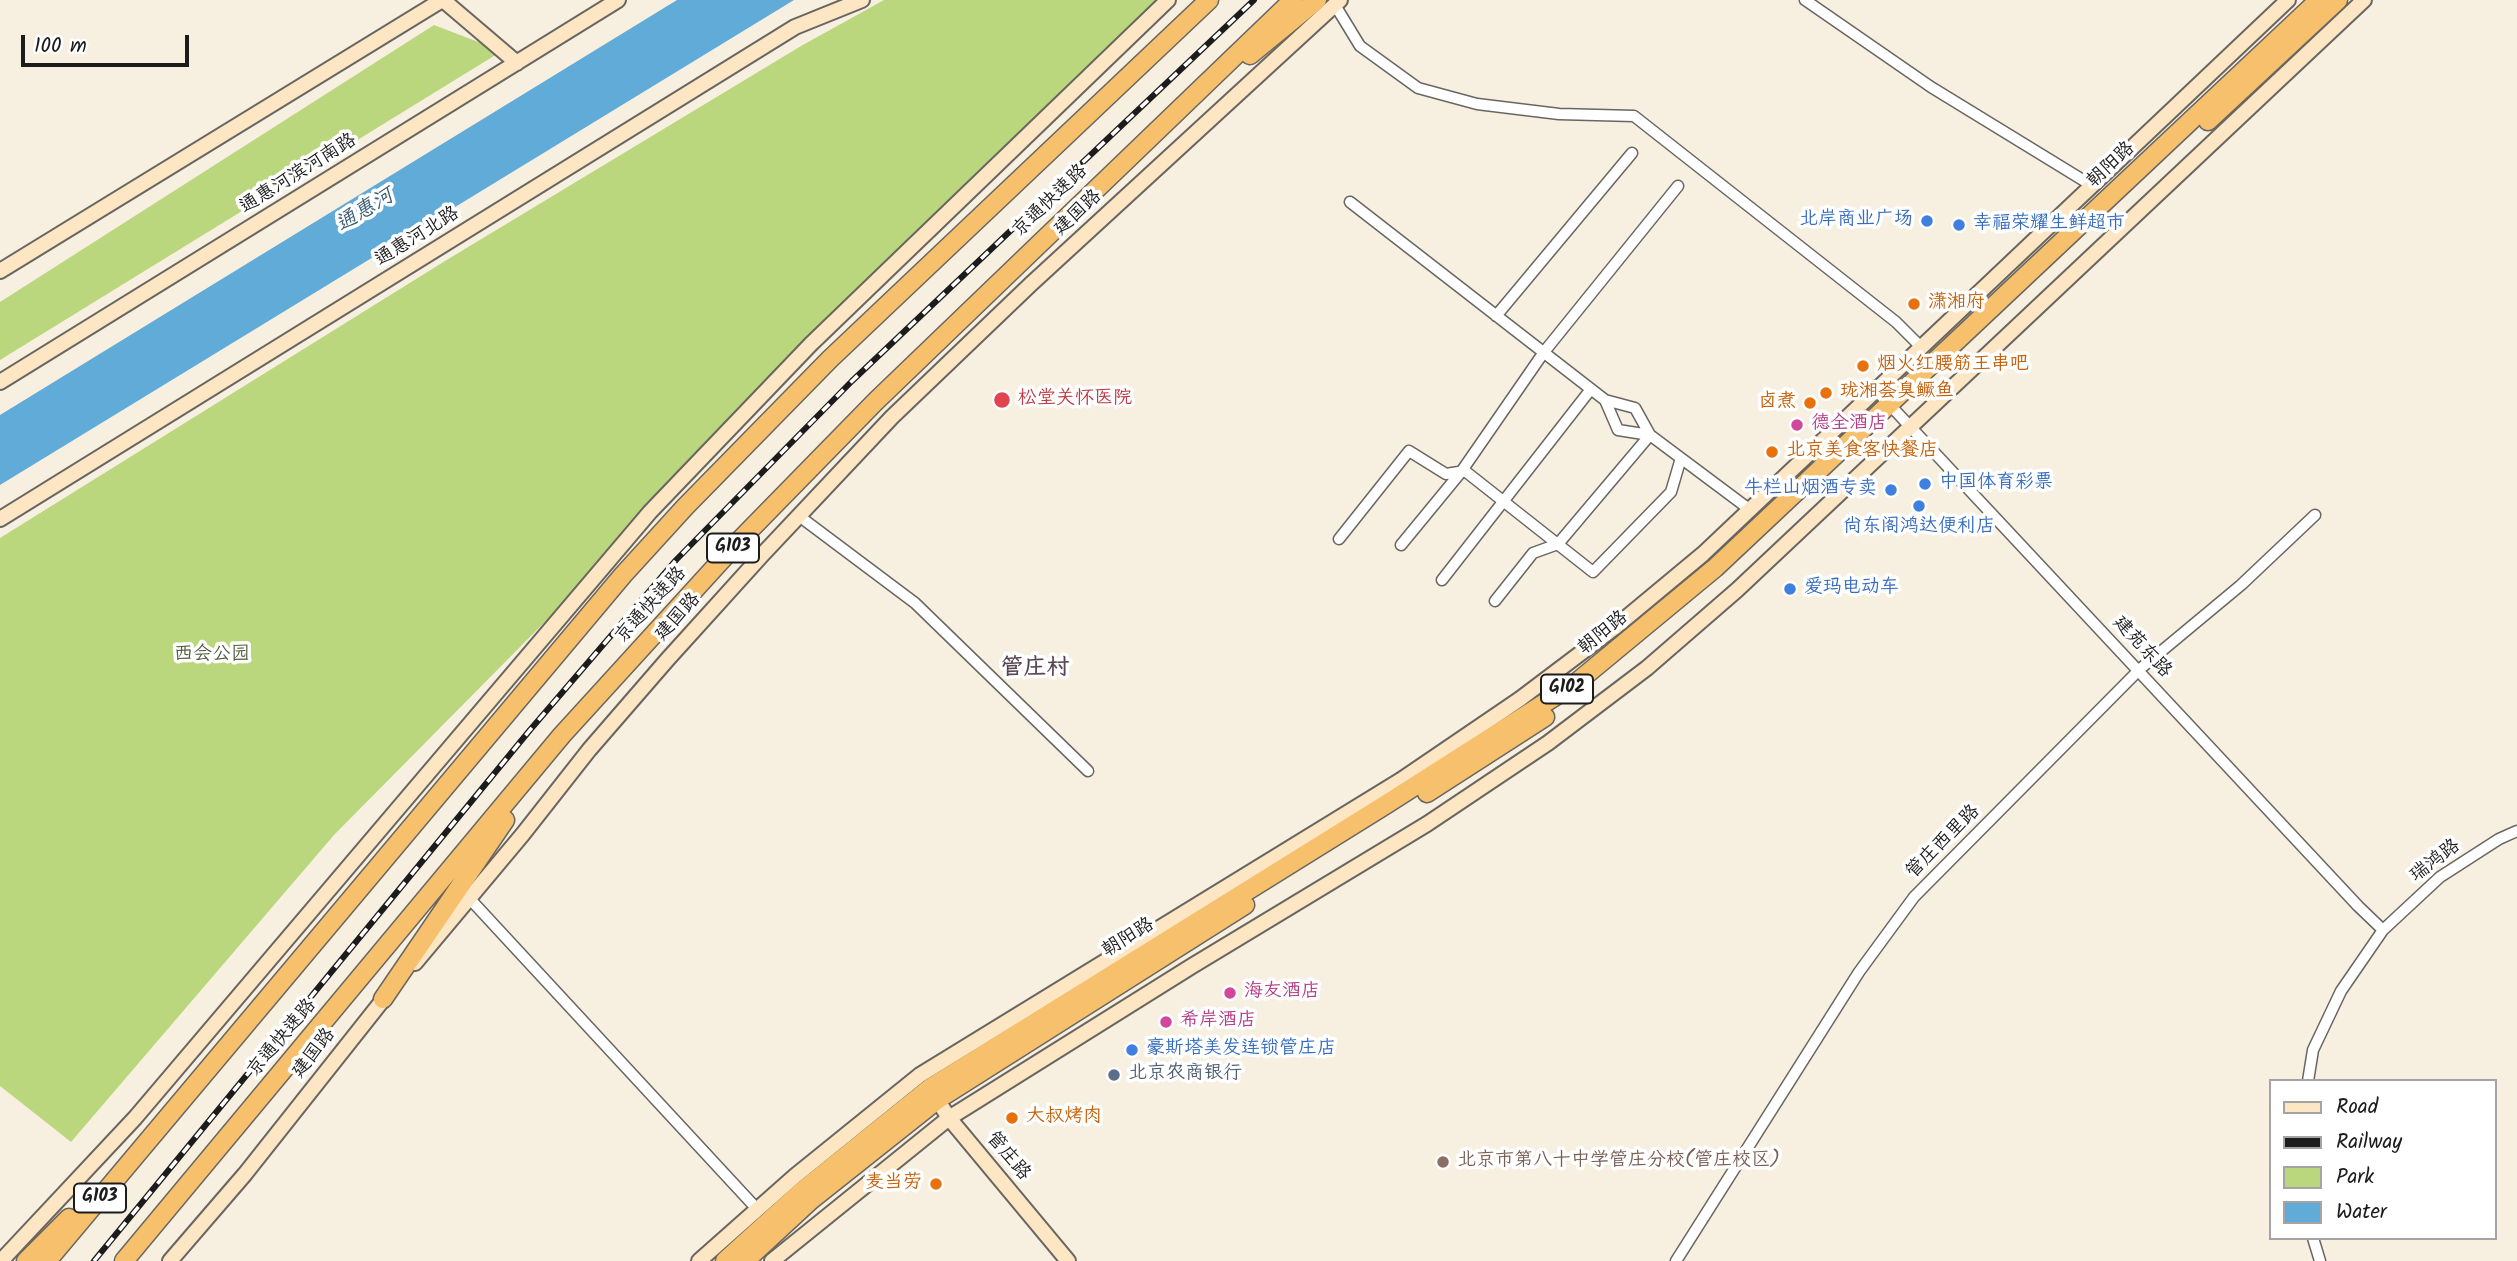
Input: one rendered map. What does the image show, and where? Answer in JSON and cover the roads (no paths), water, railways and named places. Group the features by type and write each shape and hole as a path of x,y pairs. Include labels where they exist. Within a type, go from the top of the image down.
{"highway":[{"name":"京通快速路","path":"47,1261 606,596 685,507 830,359 1209,0"},
{"name":"京通快速路","path":"124,1261 562,735 738,542 876,401 1293,0"},
{"name":"朝阳路","path":"1893,408 2319,0"},
{"name":"朝阳路","path":"725,1261 802,1191 929,1088 1576,683 1715,568 2338,0"},
{"path":"1164,122 1331,2"},
{"path":"383,999 562,735"},
{"name":"朝阳路","path":"745,1261 929,1088"},
{"path":"26,1261 153,1134"},
{"path":"136,1261 224,1143"}],"street":[{"path":"0,271 443,0 517,63"},
{"name":"通惠河滨河南路","path":"0,382 618,0"},
{"name":"通惠河北路","path":"0,519 795,27 862,0"},
{"path":"1,1261 135,1118 650,512 811,344 1168,0"},
{"path":"1805,0 1931,87 2091,185"},
{"name":"朝阳路","path":"699,1261 757,1209 929,1088 1401,780 1520,699 1614,628 1703,554 2288,0"},
{"path":"772,1261 949,1118 1192,966 1427,824 1548,743 1647,668 1737,590 2364,0"},
{"path":"1331,2 1360,46 1418,88 1477,104 1559,114 1634,116 1896,322 1920,346"},
{"name":"建国路","path":"170,1261 245,1174 383,999 470,899 589,750 799,516 892,417 1331,2"},
{"path":"1496,316 1632,153"},
{"path":"1401,545 1461,472 1544,352 1678,186"},
{"path":"1350,202 1605,400 1635,408 1650,435 1749,509"},
{"path":"1442,580 1591,389"},
{"name":"建苑东路","path":"1875,389 2358,906 2384,930"},
{"path":"1605,400 1618,430 1650,435"},
{"path":"1495,601 1532,553 1558,544 1650,435"},
{"path":"1339,539 1409,451 1446,474 1465,471 1593,572 1671,492 1681,458"},
{"name":"管庄西里路","path":"1676,1261 1859,972 1914,897 2138,671 2241,585 2315,515"},
{"path":"799,516 915,603 1088,771"},
{"name":"瑞鸿路","path":"2308,1079 2313,1050 2341,991 2384,930 2440,877 2499,839 2517,831"},
{"path":"470,899 757,1209"},
{"name":"管庄路","path":"929,1088 949,1118 1068,1261"},
{"path":"2314,1240 2320,1261"}],"water":[{"name":"通惠河","path":"677,0 794,0 0,485 0,415"}],"railway":[{"path":"94,1261 530,730 676,560 852,381 1254,0"}],"place":[{"name":"北岸商业广场","path":"1927,221"},
{"name":"幸福荣耀生鲜超市","path":"1959,225"},
{"name":"潇湘府","path":"1914,304"},
{"name":"烟火红腰筋王串吧","path":"1863,366"},
{"name":"珑湘荟臭鳜鱼","path":"1826,393"},
{"name":"松堂关怀医院","path":"1002,400"},
{"name":"卤煮","path":"1810,403"},
{"name":"德全酒店","path":"1797,425"},
{"name":"北京美食客快餐店","path":"1772,452"},
{"name":"中国体育彩票","path":"1925,484"},
{"name":"牛栏山烟酒专卖","path":"1891,490"},
{"name":"尚东阁鸿达便利店","path":"1919,506"},
{"name":"爱玛电动车","path":"1790,589"},
{"name":"海友酒店","path":"1230,993"},
{"name":"希岸酒店","path":"1166,1022"},
{"name":"豪斯塔美发连锁管庄店","path":"1132,1050"},
{"name":"北京农商银行","path":"1114,1075"},
{"name":"大叔烤肉","path":"1012,1118"},
{"name":"北京市第八十中学管庄分校(管庄校区)","path":"1443,1162"},
{"name":"麦当劳","path":"936,1184"}],"district":[{"name":"管庄村","path":"1035,670"}],"park label":[{"name":"西会公园","path":"212,656"}]}
